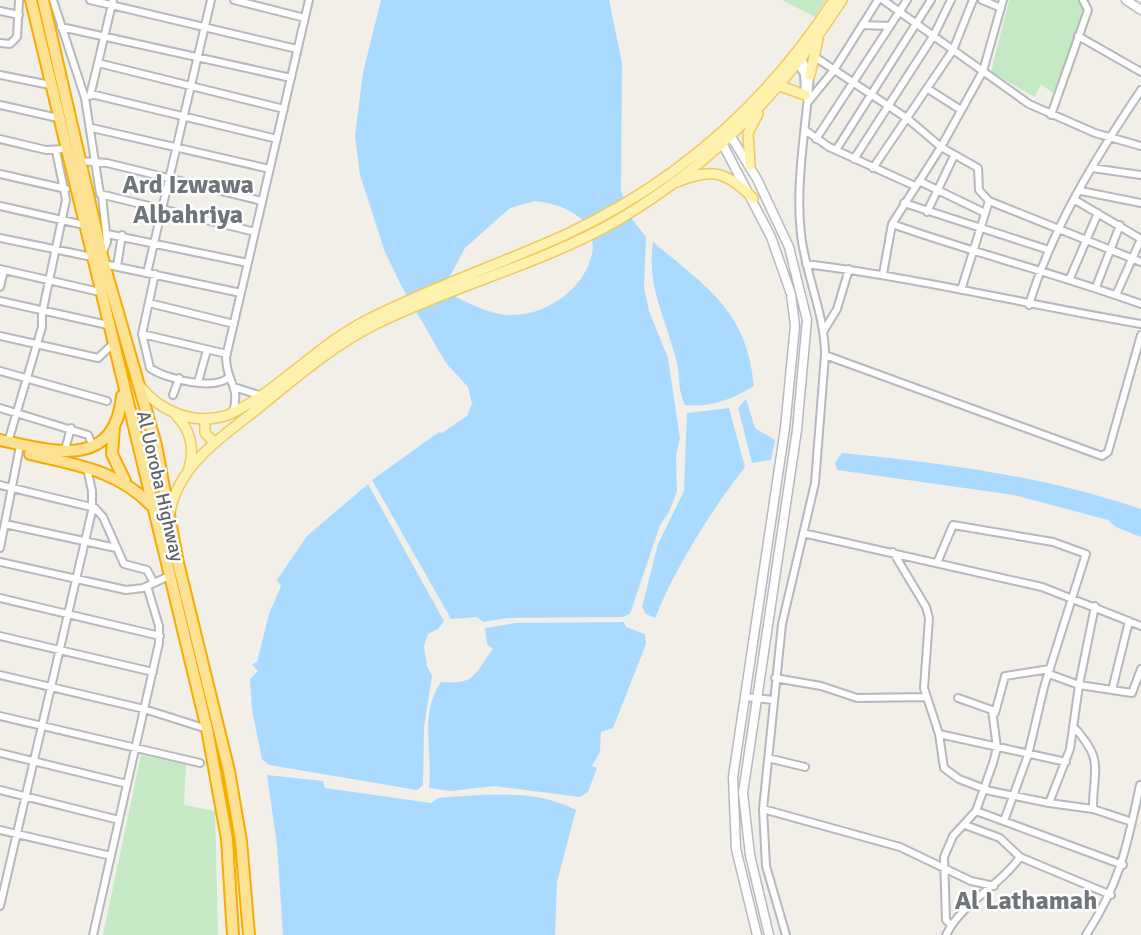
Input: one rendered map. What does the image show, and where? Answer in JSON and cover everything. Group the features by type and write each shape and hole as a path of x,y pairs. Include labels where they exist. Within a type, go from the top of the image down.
{"highway":[{"name":"Al Uoroba Highway","path":"31,0 58,118 61,150 84,225 99,258 100,292 204,715 227,839 233,935"},
{"name":"Al Uoroba Highway","path":"43,0 99,258 158,457 233,788 249,935"},
{"path":"122,383 121,406 114,424 112,454 118,471 151,505"},
{"path":"3,443 64,453 93,446 114,424"},
{"path":"3,443 19,451 90,468 129,485"},
{"path":"90,468 97,459 93,446"},
{"path":"141,462 151,463 158,457"}],"main road":[{"path":"666,186 780,86 834,0"},
{"path":"729,133 818,38 842,0"},
{"path":"1126,0 1141,10"},
{"path":"810,75 818,38"},
{"path":"780,86 806,102"},
{"path":"750,165 748,133 767,99"},
{"path":"729,133 750,165 789,247 803,295 806,352 797,430 745,774 744,815 750,855 769,935"},
{"path":"720,141 753,198 781,263 794,312 795,340 785,428 733,777 733,819 740,868 757,935"},
{"path":"637,202 720,141"},
{"path":"134,378 151,398 174,412 205,419 233,412 330,342 637,202 666,186 696,174 715,173 730,178 753,198"},
{"path":"188,470 215,443 337,346 400,309"},
{"path":"170,518 176,493 188,470 192,453 190,436 174,412"},
{"path":"205,419 205,433 215,443"}],"street":[{"path":"0,43 14,41 19,0"},
{"path":"53,0 88,96 107,233 106,249 99,258"},
{"path":"90,0 112,2 298,49"},
{"path":"211,0 155,241 149,303 142,334 150,368 198,383 213,384 229,377"},
{"path":"234,0 305,18"},
{"path":"259,395 237,388 229,377 227,354 309,0"},
{"path":"806,102 834,70 881,0 1028,104 1109,138 1141,146"},
{"path":"816,139 907,0"},
{"path":"835,150 931,0"},
{"path":"854,159 934,36 951,0"},
{"path":"873,168 953,50 973,0"},
{"path":"982,0 1001,8"},
{"path":"883,274 892,224 941,147 984,71 1003,0"},
{"path":"1051,115 1088,10 1083,0"},
{"path":"88,96 112,2"},
{"path":"0,11 19,15"},
{"path":"862,25 890,26"},
{"path":"61,27 291,78"},
{"path":"1078,36 1141,72"},
{"path":"815,57 908,119 954,156 979,169 979,190 989,201 1141,262"},
{"path":"786,935 766,866 762,809 782,624 815,483 824,355 823,332 806,264 800,224 806,102 810,75 798,58"},
{"path":"798,58 804,78 806,102"},
{"path":"98,63 284,109"},
{"path":"0,75 50,85"},
{"path":"928,89 961,110"},
{"path":"1028,305 1040,268 1059,228 1109,138 1141,90"},
{"path":"88,96 277,139"},
{"path":"0,106 58,118"},
{"path":"92,128 270,169"},
{"path":"805,130 835,150 873,168 937,190 985,213"},
{"path":"0,139 61,150 66,189 42,311 42,326 16,412 3,443"},
{"path":"927,212 954,156"},
{"path":"80,161 97,162 262,201"},
{"path":"1093,167 1141,175"},
{"path":"0,174 66,189"},
{"path":"1081,191 1141,202"},
{"path":"102,196 255,232"},
{"path":"1075,200 1141,239 1116,295"},
{"path":"961,290 989,201"},
{"path":"904,203 1049,250"},
{"path":"0,206 84,225"},
{"path":"1070,278 1098,213"},
{"path":"892,224 972,252 1040,268 1141,304"},
{"path":"1096,287 1119,225"},
{"path":"107,233 248,262"},
{"path":"117,266 122,234"},
{"path":"0,238 99,258 117,266 241,293"},
{"path":"806,264 883,274 1028,305 1141,324"},
{"path":"823,332 837,309 849,269"},
{"path":"0,287 2,270 100,292"},
{"path":"0,301 108,325"},
{"path":"149,303 234,324"},
{"path":"142,334 227,354"},
{"path":"824,355 1102,456 1108,452 1141,335"},
{"path":"0,336 98,358 113,344"},
{"path":"198,383 208,350"},
{"path":"0,371 107,401"},
{"path":"173,395 179,378"},
{"path":"233,412 237,388"},
{"path":"0,408 71,428 88,435 93,446"},
{"path":"64,453 71,428"},
{"path":"0,548 19,451"},
{"path":"0,906 93,507 90,468"},
{"path":"0,485 93,507 103,517 127,567 147,570 151,585 160,636 93,935"},
{"path":"5,524 116,548"},
{"path":"937,563 953,525 1054,542 1086,554 1049,672 1028,755 1004,821"},
{"path":"803,533 893,552 1072,597 1141,626"},
{"path":"893,552 926,607 929,618 926,697 939,734 944,768 959,779 1013,798 1093,809 1132,822"},
{"path":"0,562 122,589 151,585 169,576"},
{"path":"0,598 160,636"},
{"path":"1049,803 1066,762 1095,606"},
{"path":"1112,690 1129,621"},
{"path":"0,636 153,672"},
{"path":"951,925 946,920 943,865 953,836 976,811 997,748 995,714 1005,676 1049,672 1079,685 1132,693 1141,669"},
{"path":"0,675 144,709 207,729"},
{"path":"775,678 821,686 857,698 926,697"},
{"path":"745,697 773,700"},
{"path":"958,698 989,707 995,714"},
{"path":"190,722 204,715"},
{"path":"0,716 200,763"},
{"path":"1073,726 1090,746 1096,759 1093,809"},
{"path":"939,734 1066,762"},
{"path":"0,752 127,784"},
{"path":"768,758 805,766"},
{"path":"1086,935 1111,895 1123,865 1140,785"},
{"path":"0,790 119,820"},
{"path":"762,809 900,847 943,865 971,881 994,886"},
{"path":"976,811 1123,865"},
{"path":"965,825 1000,838 1020,857 1111,895"},
{"path":"0,830 111,856"},
{"path":"946,935 971,902 994,886 1020,857"},
{"path":"0,866 9,868"}],"green space":[{"path":"782,0 826,0 815,17"},
{"path":"1009,0 1078,0 1088,7 1055,95 1041,84 1035,97 991,72"},
{"path":"141,755 186,765 184,805 215,811 218,935 103,935"}],"water":[{"path":"381,0 609,0 622,63 621,191 631,218 646,237 644,287 649,311 668,358 680,438 676,455 677,491 669,512 660,525 630,614 622,617 507,618 483,622 477,617 451,619 372,480 439,432 442,433 467,416 472,403 468,387 446,363 385,252 360,175 355,135 363,73","holes":["535,201 567,210 586,224 593,243 590,262 578,282 561,299 538,310 506,315 491,312 456,297 450,276 465,248 510,208"]},
{"path":"653,242 722,303 743,338 754,386 721,402 685,405 673,347 652,274"},
{"path":"746,399 755,428 775,440 771,460 752,463 738,408"},
{"path":"729,408 745,467 695,540 655,618 646,614 642,607 658,544 684,491 687,413"},
{"path":"842,453 993,472 1105,498 1141,509 1141,537 1116,527 1108,520 1014,495 837,470 835,463"},
{"path":"368,484 444,621 438,629 428,634 424,646 427,666 432,676 424,727 423,785 417,790 269,765 262,759 252,710 250,679 258,671 252,665 257,662 269,614 281,586 277,580 307,536"},
{"path":"624,622 626,627 645,634 646,644 613,728 601,732 600,752 592,766 597,768 588,792 580,797 494,786 451,791 429,788 428,734 434,694 441,682 461,682 477,671 493,649 487,644 485,628 516,623"},
{"path":"267,775 323,781 325,788 431,803 438,798 508,795 543,798 576,810 557,882 555,935 283,935 277,845"}],"district":[{"name":"Ard Izwawa Albahriya","path":"188,199"},
{"name":"Al Lathamah","path":"1026,900"}]}
